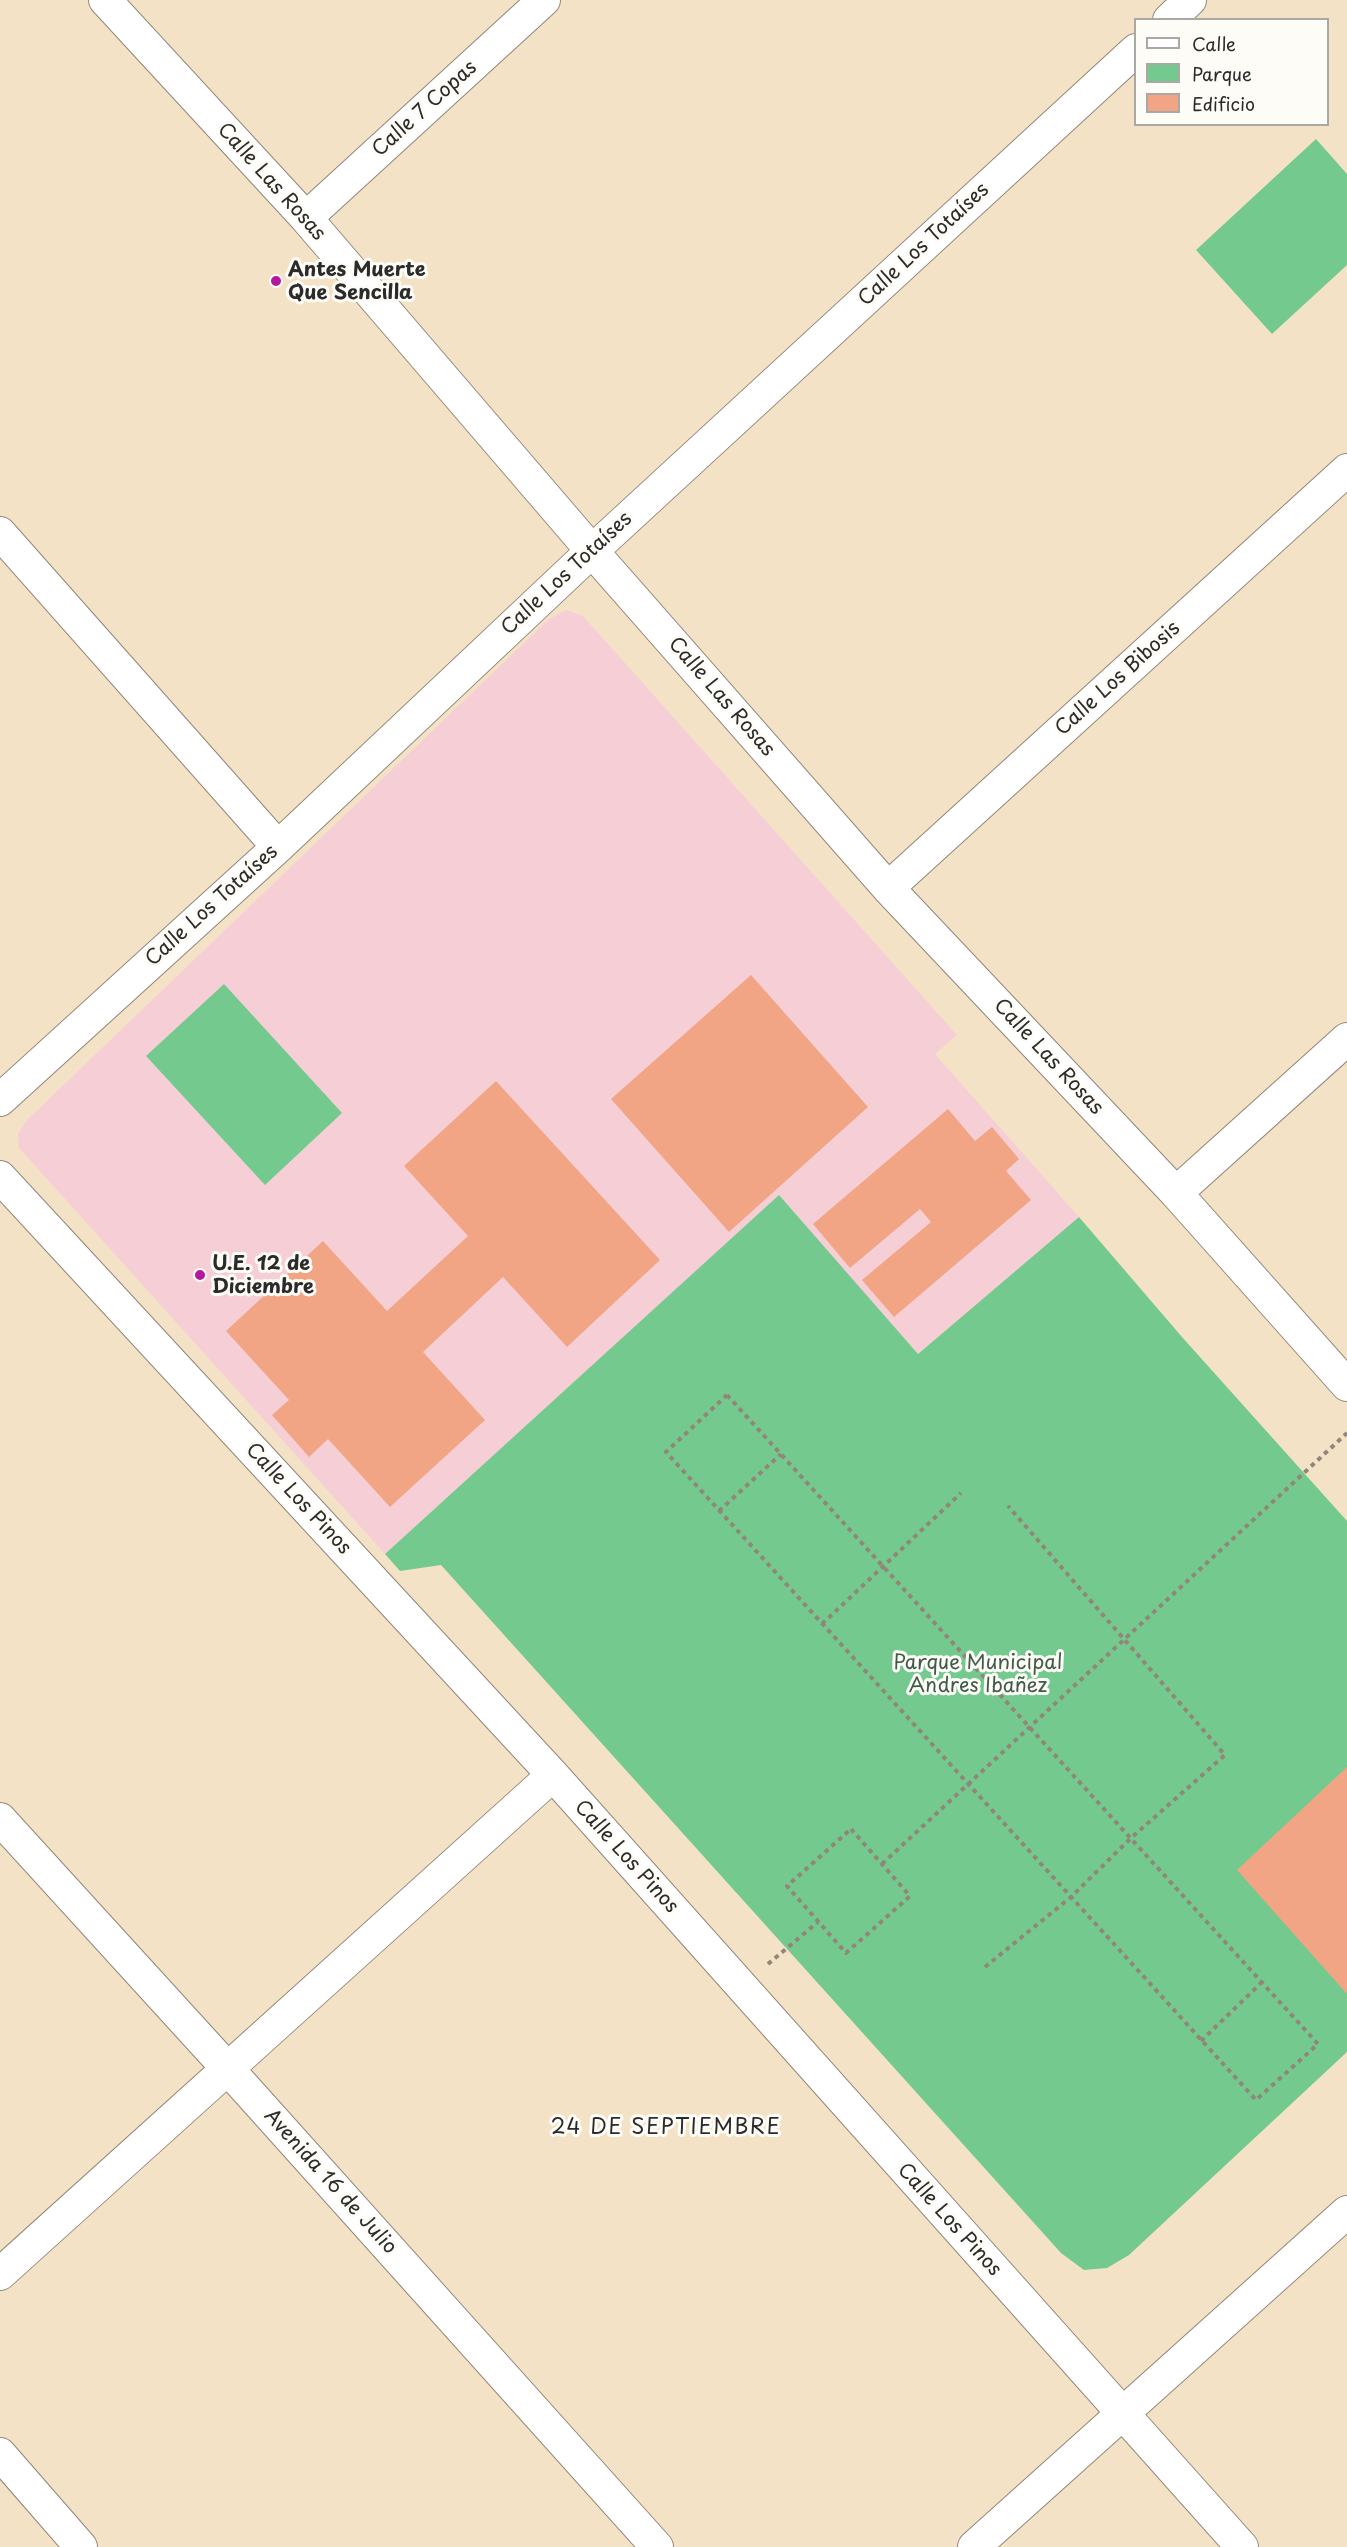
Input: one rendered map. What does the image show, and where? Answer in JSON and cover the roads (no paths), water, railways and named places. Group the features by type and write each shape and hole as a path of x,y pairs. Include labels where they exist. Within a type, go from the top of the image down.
{"street":[{"name":"Calle Las Rosas","path":"105,0 306,218 592,550 888,888 1176,1193 1347,1385"},
{"name":"Calle 7 Copas","path":"306,218 544,0"},
{"path":"1171,18 1190,0"},
{"name":"Calle Los Totaíses","path":"0,1100 278,847 592,550 1134,52"},
{"name":"Calle Los Bibosis","path":"888,888 1347,470"},
{"path":"0,534 278,847"},
{"path":"1176,1193 1347,1039"},
{"name":"Calle Los Pinos","path":"0,1177 553,1775 1242,2547"},
{"path":"0,2274 553,1775"},
{"name":"Avenida 16 de Julio","path":"0,1819 657,2547"},
{"path":"974,2547 1347,2212"},
{"path":"0,2454 81,2547"}],"place":[{"name":"Antes Muerte Que Sencilla","path":"276,281"},
{"name":"U.E. 12 de Diciembre","path":"200,1275"}],"district":[{"name":"24 DE SEPTIEMBRE","path":"666,2128"}],"park label":[{"name":"Parque Municipal Andres Ibañez","path":"978,1674"}]}
